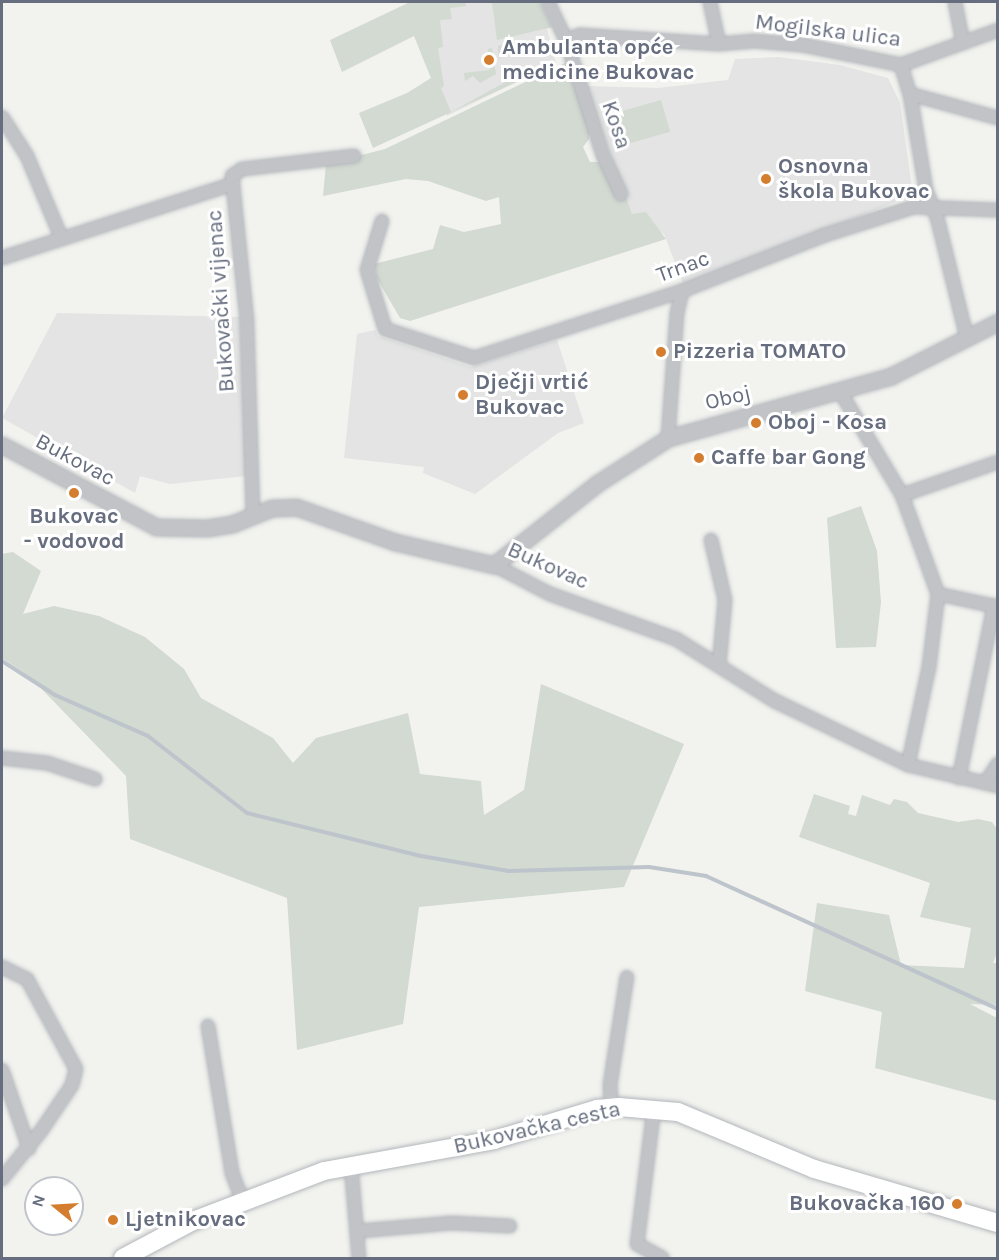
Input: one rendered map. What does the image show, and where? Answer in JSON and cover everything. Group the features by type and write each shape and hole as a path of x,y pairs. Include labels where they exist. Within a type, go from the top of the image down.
{"main road":[{"name":"Bukovačka cesta","path":"123,1258 178,1228 243,1201 351,1165 494,1140 611,1108 654,1108 700,1120 814,1169 998,1223"}],"street":[{"name":"Kosa","path":"548,2 566,40 603,155 621,194"},
{"path":"710,2 719,44"},
{"path":"955,2 963,42"},
{"name":"Mogilska ulica","path":"566,40 580,35 719,44 754,41 803,45 901,65 998,30"},
{"path":"901,65 910,94 916,147 967,338"},
{"path":"910,94 998,118"},
{"path":"2,117 27,156 61,237"},
{"path":"233,184 236,170 354,156"},
{"name":"Bukovački vijenac","path":"2,258 61,237 233,184 246,321 253,515"},
{"name":"Trnac","path":"382,221 367,270 385,329 474,358 682,291 825,235 931,205 998,210"},
{"path":"668,438 677,313 682,291"},
{"name":"Oboj","path":"494,565 598,483 668,438 841,393 891,376 998,322"},
{"path":"841,393 902,495 938,594 929,667 908,765"},
{"name":"Bukovac","path":"2,445 156,527 207,528 283,506 296,507 395,542 494,565 550,594 665,634 775,701 908,765 991,785"},
{"path":"902,495 998,462"},
{"path":"711,540 725,600 719,666"},
{"path":"938,594 996,607 959,778"},
{"path":"2,758 47,762 95,779"},
{"path":"991,785 998,764"},
{"path":"2,967 27,979 76,1069 72,1084 29,1148 2,1179"},
{"path":"611,1108 610,1085 627,977"},
{"path":"208,1026 232,1173 243,1201"},
{"path":"2,1070 29,1148"},
{"path":"654,1108 637,1244 662,1258"},
{"path":"351,1165 359,1231 359,1258"},
{"path":"359,1231 452,1223 510,1226"}],"shaded area":[{"name":"Ambulanta opće medicine Bukovac","path":"410,2 540,2 552,27 547,29 556,63 447,116 422,56"},
{"path":"410,2 465,2 466,6 450,8 452,19 440,20 443,47 438,48 444,86 441,88 451,112 518,75 521,80 373,148 359,113 407,93 431,78 414,36 342,72 330,40"},
{"path":"492,2 540,2 552,27 497,40"},
{"path":"521,40 523,49 499,58 498,46"},
{"path":"492,48 496,74 480,83 473,76 465,81 464,73 490,70 488,49"},
{"name":"Osnovna škola Bukovac","path":"778,57 840,65 888,78 900,103 913,195 684,286 664,234 632,214 586,86 658,88 728,80 735,59"},
{"path":"567,62 589,124 589,139 583,147 590,162 601,162 624,191 632,214 646,212 666,239 410,321 400,318 376,277 374,264 433,249 440,225 464,232 501,224 499,197 486,201 428,181 406,179 323,196 326,164 385,149"},
{"path":"661,100 670,132 623,145 614,114"},
{"path":"57,313 240,317 246,476 170,484 140,476 135,493 2,418"},
{"name":"Dječji vrtić Bukovac","path":"375,330 378,336 471,367 557,340 584,423 558,433 475,494 423,473 424,467 344,458 357,334"},
{"path":"861,506 877,551 881,602 876,647 836,648 827,518"},
{"path":"13,552 41,571 23,614 54,606 99,616 145,637 184,669 201,698 273,738 293,763 316,738 408,713 420,774 481,781 484,815 524,790 541,684 684,744 624,887 419,907 403,1024 297,1050 287,898 130,839 126,776 29,676 2,658 2,554"},
{"path":"814,794 850,806 848,814 856,816 862,795 890,805 894,799 907,802 918,813 958,822 978,819 992,822 997,829 998,950 993,963 997,963 997,1005 970,1004 997,1018 997,1101 875,1068 882,1012 805,991 817,903 889,915 901,965 964,968 971,928 920,917 930,883 799,837"}],"waterway":[{"path":"2,661 55,695 148,736 247,813 421,856 509,871 649,867 706,876 998,1009"}],"place":[{"name":"Ambulanta opće medicine Bukovac","path":"489,60"},
{"name":"Osnovna škola Bukovac","path":"766,179"},
{"name":"Pizzeria TOMATO","path":"661,352"},
{"name":"Dječji vrtić Bukovac","path":"463,395"},
{"name":"Oboj - Kosa","path":"756,423"},
{"name":"Caffe bar Gong","path":"699,458"},
{"name":"Bukovac - vodovod","path":"74,493"},
{"name":"Bukovačka 160","path":"957,1204"},
{"name":"Ljetnikovac","path":"113,1220"}]}
